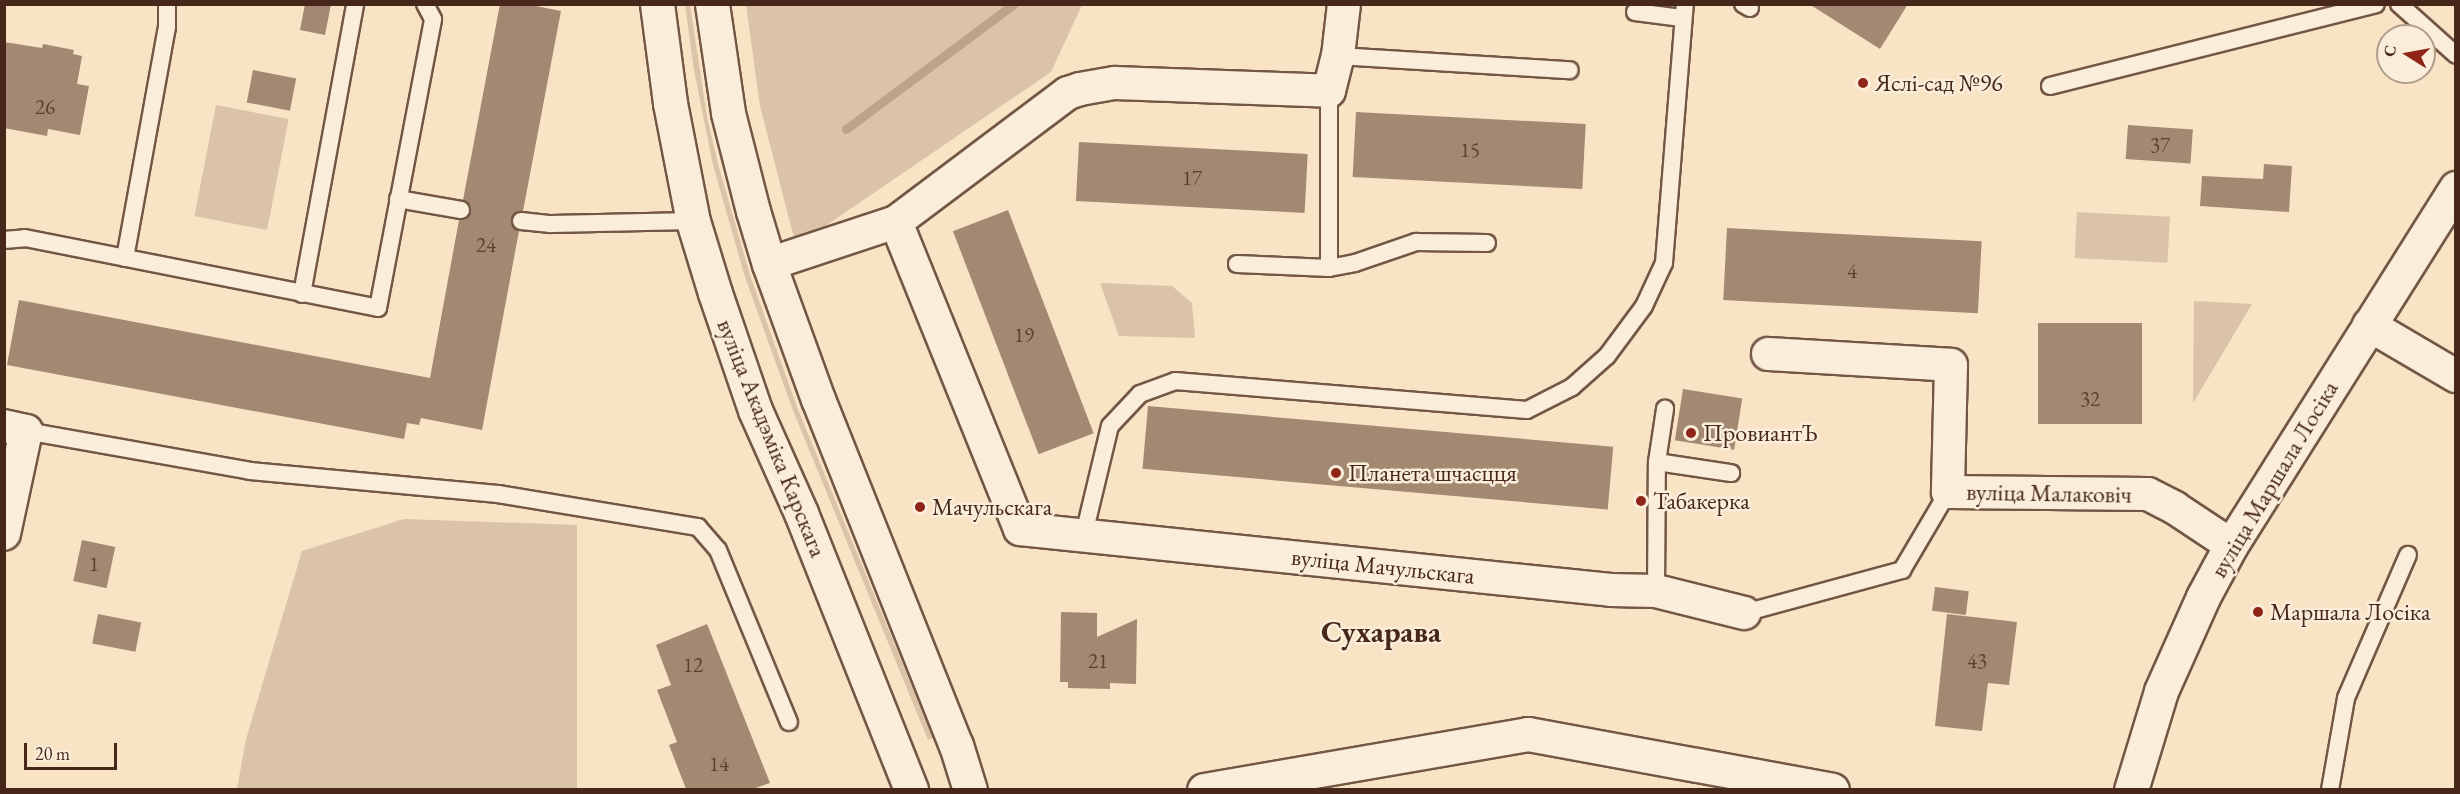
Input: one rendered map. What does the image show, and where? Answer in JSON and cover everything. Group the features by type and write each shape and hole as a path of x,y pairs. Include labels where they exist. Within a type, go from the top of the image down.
{"main road":[{"name":"вуліца Акадэміка Карскага","path":"657,4 670,103 693,220 755,410 801,513 911,789"},
{"path":"712,4 728,113 753,211 770,264 818,399 956,745 970,789"},
{"name":"вуліца Маршала Лосіка","path":"2132,789 2161,691 2203,597 2230,544 2456,188"},
{"path":"1204,789 1528,734 1832,789"}],"street":[{"path":"770,264 896,222 1068,93 1080,89 1115,83 1329,91 1338,56 1344,4"},
{"name":"вуліца Мачульскага","path":"896,222 1020,529 1611,590 1656,591 1744,613"},
{"path":"2369,325 2456,376"},
{"name":"вуліца Малаковіч","path":"1768,354 1952,365 1948,492 2148,494 2175,508 2230,544"},
{"path":"4,534 15,428"}],"lane":[{"path":"125,258 167,27 166,4"},
{"path":"302,294 355,4"},
{"path":"4,240 26,238 378,308 434,19 425,4"},
{"path":"2049,86 2376,4"},
{"path":"2399,4 2456,55"},
{"path":"1084,534 1110,426 1140,394 1175,381 1527,410 1572,387 1607,356 1644,306 1664,263 1684,11 1635,12"},
{"path":"1338,56 1570,70"},
{"path":"1329,91 1329,268"},
{"path":"398,199 461,210"},
{"path":"521,221 551,224 693,220"},
{"path":"1237,264 1329,268 1355,263 1416,242 1487,243"},
{"path":"1656,591 1657,462 1665,409"},
{"path":"15,428 250,471 498,494 698,527 718,550 789,722"},
{"path":"1657,462 1731,473"},
{"path":"1744,613 1902,570 1948,492"},
{"path":"2330,789 2346,698 2408,555"}],"shaded area":[{"path":"685,5 690,5 707,117 718,164 750,275 797,407 933,738 928,740 792,408 745,277 713,165 694,70"},
{"path":"746,5 1082,5 1051,72 796,246 760,106"},
{"path":"216,105 289,119 267,230 194,216"},
{"path":"2077,212 2170,217 2167,263 2075,258"},
{"path":"1100,283 1172,286 1192,303 1195,338 1119,336"},
{"path":"2194,301 2252,304 2193,403"},
{"path":"404,519 577,525 577,789 237,789 246,739 302,551"}],"building":[{"path":"305,4 331,4 325,35 300,30"},
{"path":"500,4 526,4 561,11 523,211 516,212 511,219 512,226 519,231 482,430 421,418 419,425 407,423 404,439 7,365 19,300 430,378 459,220 465,220 471,212 471,206 463,200"},
{"path":"1809,4 1908,4 1880,49"},
{"path":"4,42 42,48 43,44 74,50 73,54 82,56 77,84 89,86 80,135 48,129 47,136 4,128"},
{"path":"253,70 296,78 290,111 247,102"},
{"path":"1356,112 1586,124 1582,189 1353,177"},
{"path":"2128,125 2193,130 2190,163 2126,159"},
{"path":"1079,142 1308,154 1305,213 1076,201"},
{"path":"2264,164 2292,166 2289,212 2200,206 2202,176 2263,179"},
{"path":"1008,210 1094,433 1039,454 953,231"},
{"path":"1727,228 1982,241 1978,313 1723,300"},
{"path":"2038,323 2142,323 2142,424 2038,424"},
{"path":"1683,389 1742,398 1734,450 1675,440"},
{"path":"1148,406 1613,447 1608,509 1143,469"},
{"path":"82,540 115,547 107,588 73,581"},
{"path":"1935,587 1969,591 1966,615 1932,611"},
{"path":"1061,612 1097,613 1097,637 1137,619 1136,684 1110,683 1110,689 1068,688 1068,682 1060,682"},
{"path":"98,614 141,622 135,652 92,643"},
{"path":"1947,614 2017,622 2009,685 1988,683 1982,731 1935,726"},
{"path":"707,624 770,783 753,789 686,789 669,745 677,742 657,690 671,685 656,645"}],"waterway":[{"path":"846,129 1014,4"}],"place":[{"name":"Яслі-сад №96","path":"1863,83"},
{"name":"ПровиантЪ","path":"1691,433"},
{"name":"Планета шчасцця","path":"1336,473"},
{"name":"Табакерка","path":"1641,501"},
{"name":"Мачульскага","path":"920,507"},
{"name":"Маршала Лосіка","path":"2258,612"}],"district":[{"name":"Сухарава","path":"1381,632"}]}
